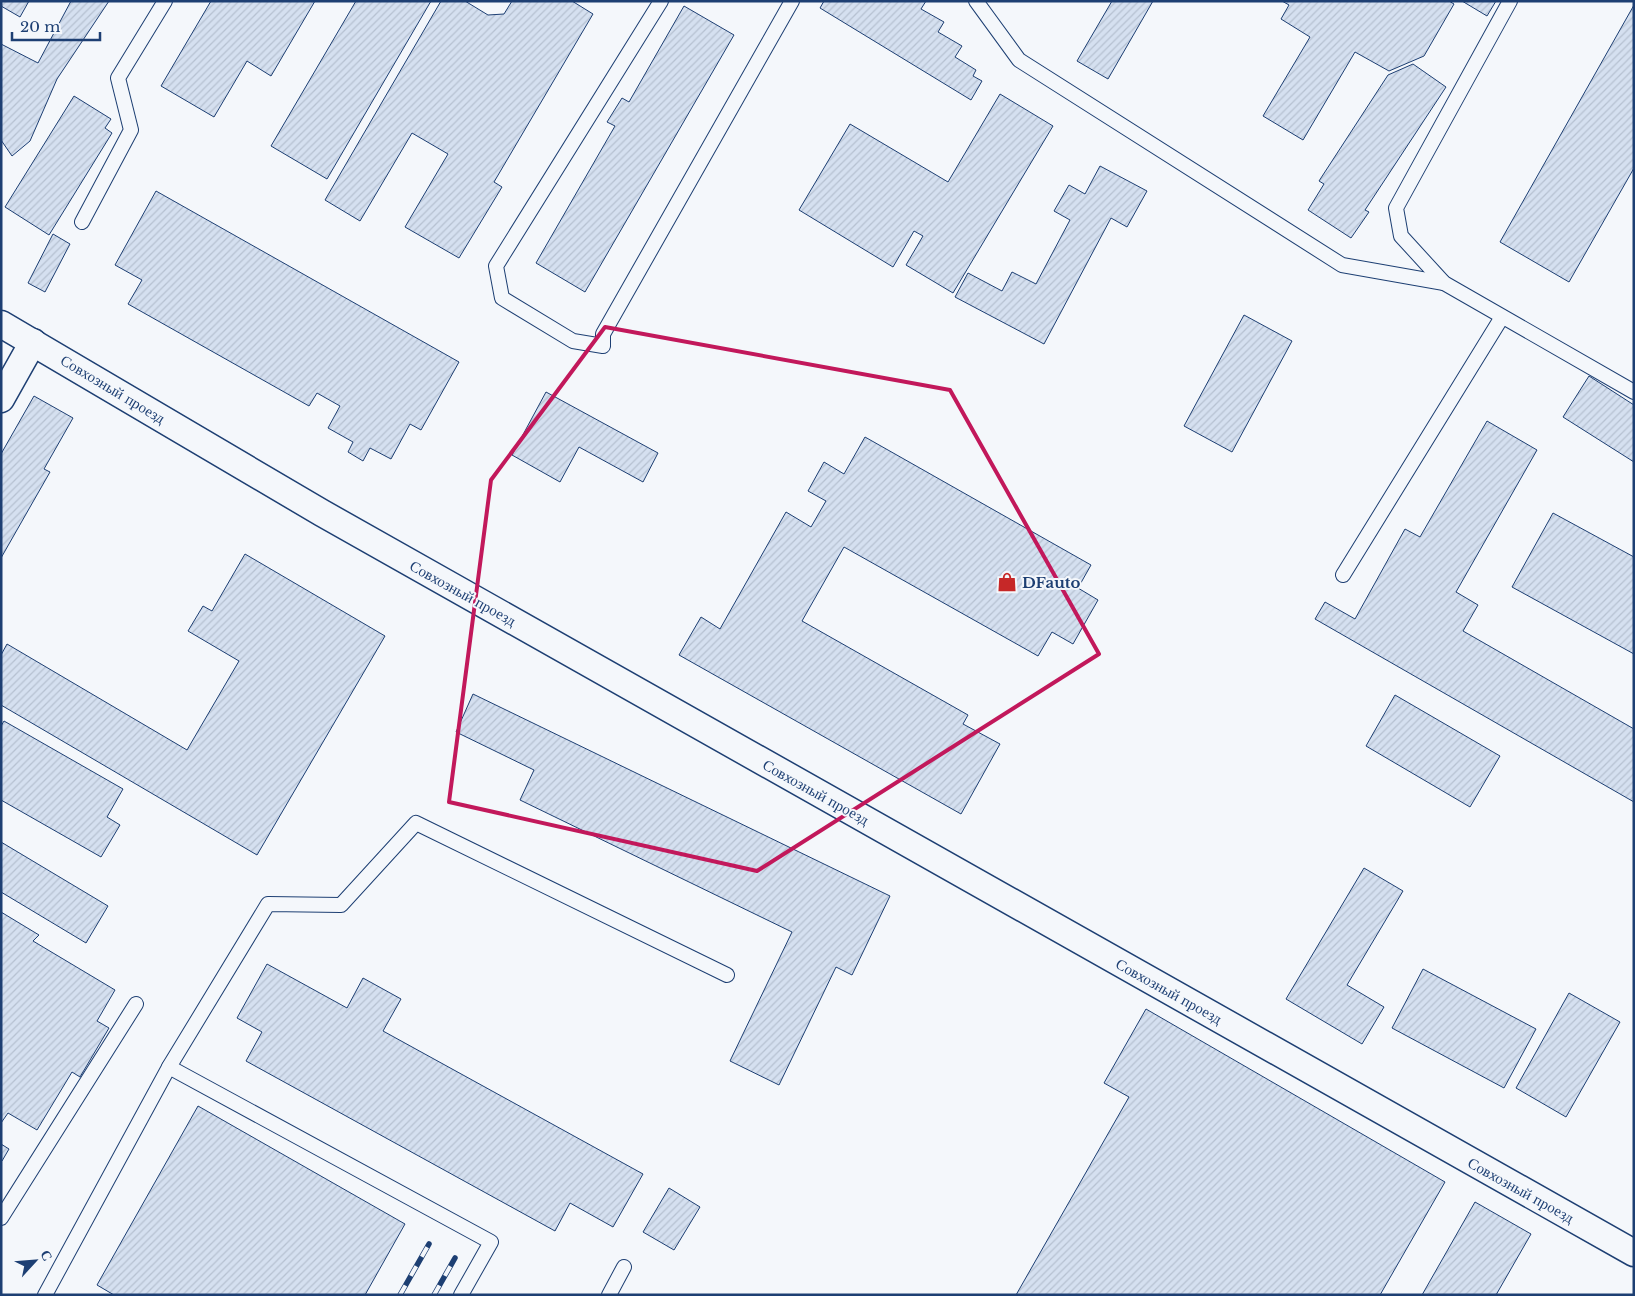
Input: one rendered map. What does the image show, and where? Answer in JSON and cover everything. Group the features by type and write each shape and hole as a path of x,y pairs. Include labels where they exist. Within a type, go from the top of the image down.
{"street":[{"name":"Совхозный проезд","path":"1,324 322,513 1634,1253"},
{"path":"1,399 33,342"}],"lane":[{"path":"82,222 132,130 118,78 165,1"},
{"path":"661,1 496,266 502,298 573,341 602,346 603,334 792,1"},
{"path":"976,1 1019,60 1342,265 1444,283"},
{"path":"1510,1 1396,208 1401,236 1444,283 1634,392"},
{"path":"1343,575 1502,317"},
{"path":"44,1295 169,1068 268,904 341,905 416,823 727,975"},
{"path":"1,1218 136,1004"},
{"path":"169,1068 491,1242 461,1295"},
{"path":"609,1295 624,1267"}],"highlighted area":[{"path":"605,327 950,390 1099,654 757,871 449,802 491,480"}],"building":[{"path":"1,1 29,1 20,17 1,6"},
{"path":"71,1 109,1 57,79 30,141 12,156 1,140 1,44 38,63"},
{"path":"211,1 315,1 271,76 247,61 214,117 161,86"},
{"path":"356,1 431,1 327,179 271,146"},
{"path":"441,1 465,1 488,15 504,14 512,1 572,1 593,14 494,182 502,187 459,258 405,227 448,154 412,133 360,221 325,200"},
{"path":"824,1 926,1 921,9 944,22 938,32 962,46 955,57 976,70 973,76 982,81 971,100 820,8"},
{"path":"1112,1 1153,1 1108,79 1077,61"},
{"path":"1282,1 1449,1 1454,4 1424,56 1389,71 1355,52 1303,140 1263,116 1310,37 1281,19 1289,5"},
{"path":"1462,1 1496,1 1487,16"},
{"path":"1634,5 1634,168 1569,282 1500,242"},
{"path":"684,6 734,35 585,292 536,263 615,126 607,122 622,98 629,102"},
{"path":"1413,64 1446,87 1365,210 1369,212 1351,238 1308,210 1324,184 1319,181 1388,75"},
{"path":"1000,94 1053,126 953,293 906,265 923,236 914,231 893,267 799,210 850,124 948,182"},
{"path":"74,96 111,119 105,128 112,133 49,235 5,207"},
{"path":"1100,166 1147,191 1127,227 1111,218 1044,344 955,297 968,273 1002,291 1012,272 1036,284 1070,220 1054,211 1069,185 1085,194"},
{"path":"156,191 459,362 421,430 410,424 391,459 370,448 363,461 348,452 353,442 328,428 340,406 317,393 309,406 128,304 142,280 115,265"},
{"path":"53,234 70,244 45,292 28,283"},
{"path":"1244,315 1292,341 1232,452 1184,426"},
{"path":"1589,376 1634,405 1634,462 1563,417"},
{"path":"546,392 658,453 643,482 579,447 560,482 512,455"},
{"path":"34,396 73,418 44,469 50,472 1,558 1,454"},
{"path":"1487,421 1537,450 1456,592 1478,605 1463,631 1634,729 1634,802 1315,619 1325,602 1355,619 1405,529 1420,537"},
{"path":"865,437 1091,565 1078,588 1098,600 1073,644 1052,632 1038,656 844,547 802,621 968,715 963,724 1000,744 961,814 679,655 701,617 720,629 786,512 811,527 826,501 808,491 824,462 844,474"},
{"path":"1553,513 1634,557 1634,654 1512,587"},
{"path":"245,554 385,636 257,855 1,705 1,655 7,644 187,750 239,661 188,631 203,606 212,611"},
{"path":"473,694 890,896 852,975 836,967 779,1085 730,1061 792,932 520,800 534,770 456,732"},
{"path":"1395,695 1500,756 1470,807 1366,746"},
{"path":"4,721 123,789 107,817 120,825 101,857 1,800 1,726"},
{"path":"1,842 108,906 86,943 1,892"},
{"path":"1364,868 1403,891 1347,985 1384,1007 1362,1044 1286,999"},
{"path":"1,912 39,935 33,941 115,990 97,1021 109,1028 80,1077 72,1072 37,1130 8,1113 1,1123"},
{"path":"267,964 347,1008 363,978 401,999 383,1031 643,1174 613,1227 570,1203 555,1231 246,1061 262,1032 237,1018"},
{"path":"1423,969 1536,1029 1504,1088 1392,1028"},
{"path":"1569,993 1620,1022 1566,1117 1516,1088"},
{"path":"1146,1009 1445,1182 1380,1295 1016,1295 1129,1097 1104,1083"},
{"path":"198,1106 405,1224 365,1295 114,1295 97,1285"},
{"path":"1,1144 9,1149 2,1161 1,1160"},
{"path":"669,1188 700,1207 674,1250 643,1232"},
{"path":"1475,1202 1531,1234 1496,1295 1422,1295"}],"railway":[{"path":"400,1295 429,1244"},
{"path":"434,1295 455,1258"}],"place":[{"name":"DFauto","path":"1007,582"}]}
